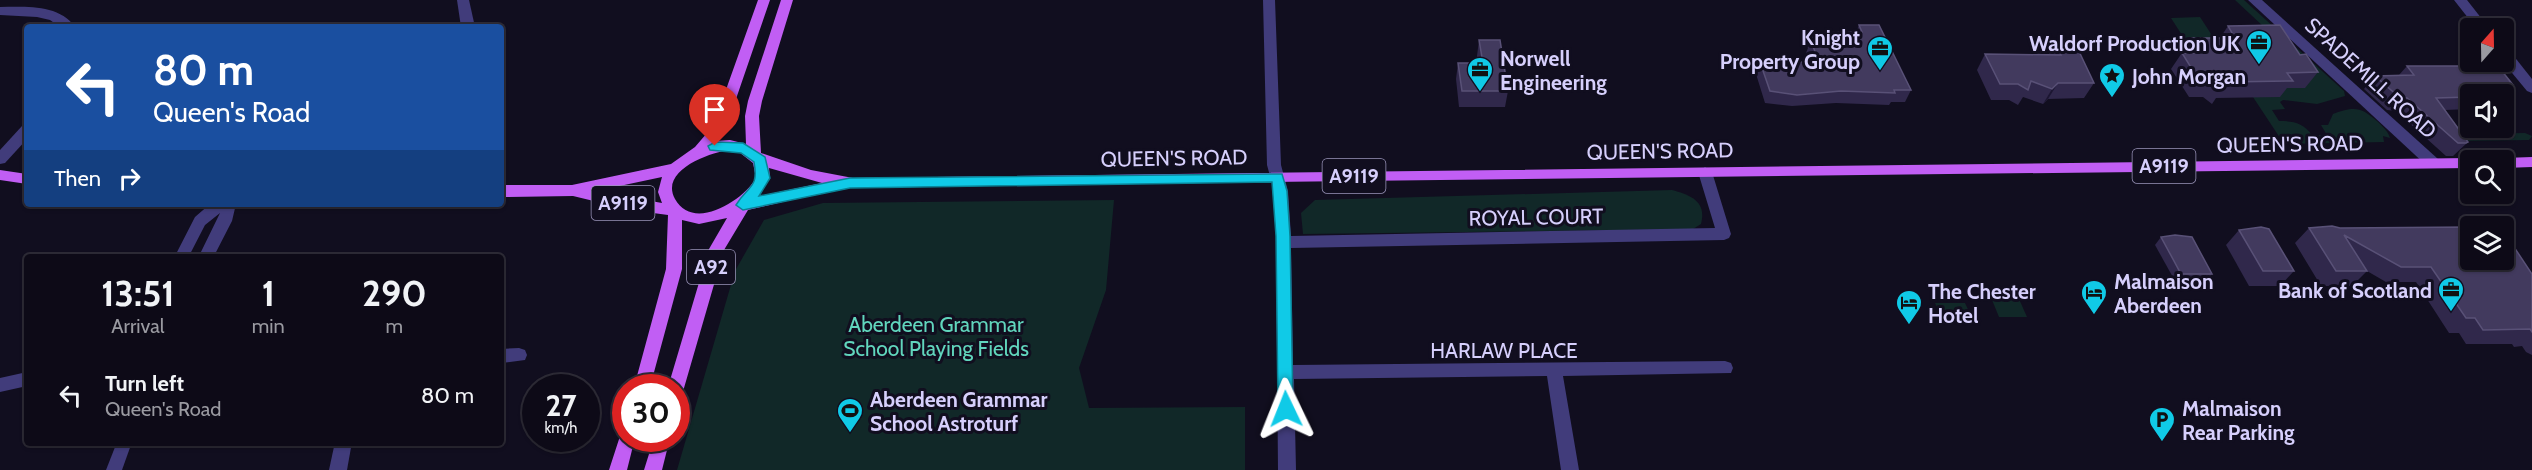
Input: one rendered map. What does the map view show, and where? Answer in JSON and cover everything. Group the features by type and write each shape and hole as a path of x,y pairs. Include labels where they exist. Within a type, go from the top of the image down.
{"main road":[{"path":"673,170 700,151 718,128 764,0"},
{"name":"A92","path":"680,374 717,249 743,205 759,188 763,178 757,157 753,108 787,0"},
{"path":"700,151 730,146 757,157"},
{"name":"QUEEN'S ROAD","path":"757,157 811,175 850,183"},
{"path":"2514,162 2532,162"},
{"name":"QUEEN'S ROAD","path":"743,205 850,183 2460,163"},
{"name":"A92","path":"646,374 674,269 675,210 668,201 665,191 673,170"},
{"name":"A9119","path":"504,191 572,191 673,170"},
{"path":"0,175 24,179"},
{"name":"A9119","path":"572,191 631,204 675,210"},
{"path":"675,210 686,215 707,217 730,212 743,205"},
{"path":"618,470 623,452"},
{"path":"652,470 658,452"}],"street":[{"path":"463,0 467,24"},
{"path":"1269,0 1277,177 1281,191 1283,242 1287,470"},
{"name":"SPADEMILL ROAD","path":"2254,0 2433,163"},
{"path":"2460,0 2475,18"},
{"path":"0,11 41,13 66,24"},
{"path":"2514,66 2532,88"},
{"path":"0,159 24,133"},
{"name":"ROYAL COURT","path":"1283,242 1724,234 1705,172"},
{"path":"183,254 200,221 216,207"},
{"path":"208,254 225,221 228,207"},
{"path":"504,356 519,356"},
{"name":"HARLAW PLACE","path":"1284,372 1725,368"},
{"path":"1554,371 1570,470"},
{"path":"0,386 24,380"},
{"path":"114,470 123,446"},
{"path":"338,470 343,446"}],"green space":[{"path":"2235,0 2244,0 2344,91 2345,96 2317,104 2283,100 2280,102 2285,109 2272,110 2279,121 2298,124 2312,135 2327,135 2321,125 2328,125 2333,114 2357,109 2367,113 2378,122 2390,138 2383,136 2384,142 2284,144 2253,97 2280,97 2275,88 2305,87 2278,40"},
{"path":"2200,17 2224,54 2200,63 2171,18"},
{"path":"2437,118 2451,118 2460,130 2460,138 2514,138 2514,133 2525,133 2532,136 2529,140 2459,141"},
{"path":"1672,190 1696,200 1702,210 1701,224 1693,229 1303,234 1301,213 1315,200"},
{"name":"Aberdeen Grammar School Playing Fields","path":"1114,200 1106,290 1079,368 1089,408 1245,407 1245,470 677,470 682,452 690,452 690,425 735,271 764,220 823,203"},
{"path":"1988,290 2015,290 2027,317 1999,317"},
{"path":"1935,303 1965,303 1972,318 1942,318"}],"building":[{"path":"1859,25 1879,25 1911,90 1894,90 1895,93 1841,91 1797,95 1770,91 1760,62 1819,62 1811,41 1814,41 1811,33 1862,32"},
{"path":"2280,25 2300,55 2306,54 2318,72 2287,73 2293,81 2228,82 2223,88 2214,81 2200,82 2182,53 2202,53 2192,38 2235,38 2228,26"},
{"path":"1479,40 1500,40 1508,91 1462,91 1458,63 1483,63"},
{"path":"2055,43 2075,43 2094,83 2058,83 2052,89 2031,81 2028,90 2018,84 2000,84 1985,54 2061,55"},
{"path":"2407,66 2460,66 2460,72 2503,72 2512,84 2460,84 2460,97 2436,98 2460,131 2460,138 2465,138 2468,142 2458,143 2407,98 2399,97 2375,76 2414,75"},
{"path":"2332,226 2340,228 2460,227 2460,270 2514,270 2514,247 2532,274 2532,332 2530,329 2483,330 2475,318 2466,318 2431,267 2401,267 2344,235 2367,271 2336,271 2309,228"},
{"path":"2261,227 2269,229 2294,271 2263,271 2239,230"},
{"path":"2175,235 2192,237 2212,274 2181,274 2161,237"}],"place":[{"name":"Waldorf Production UK","path":"2259,66"},
{"name":"Knight Property Group","path":"1880,72"},
{"name":"Norwell Engineering","path":"1480,93"},
{"name":"John Morgan","path":"2112,99"},
{"name":"Bank of Scotland","path":"2451,313"},
{"name":"Malmaison Aberdeen","path":"2094,316"},
{"name":"The Chester Hotel","path":"1909,326"},
{"name":"Aberdeen Grammar School Astroturf","path":"850,434"},
{"name":"Malmaison Rear Parking","path":"2162,443"}],"route":[{"path":"715,146 743,148 760,160 763,178 759,188 743,205 850,183 1277,177 1281,191 1283,236 1286,409"}]}
